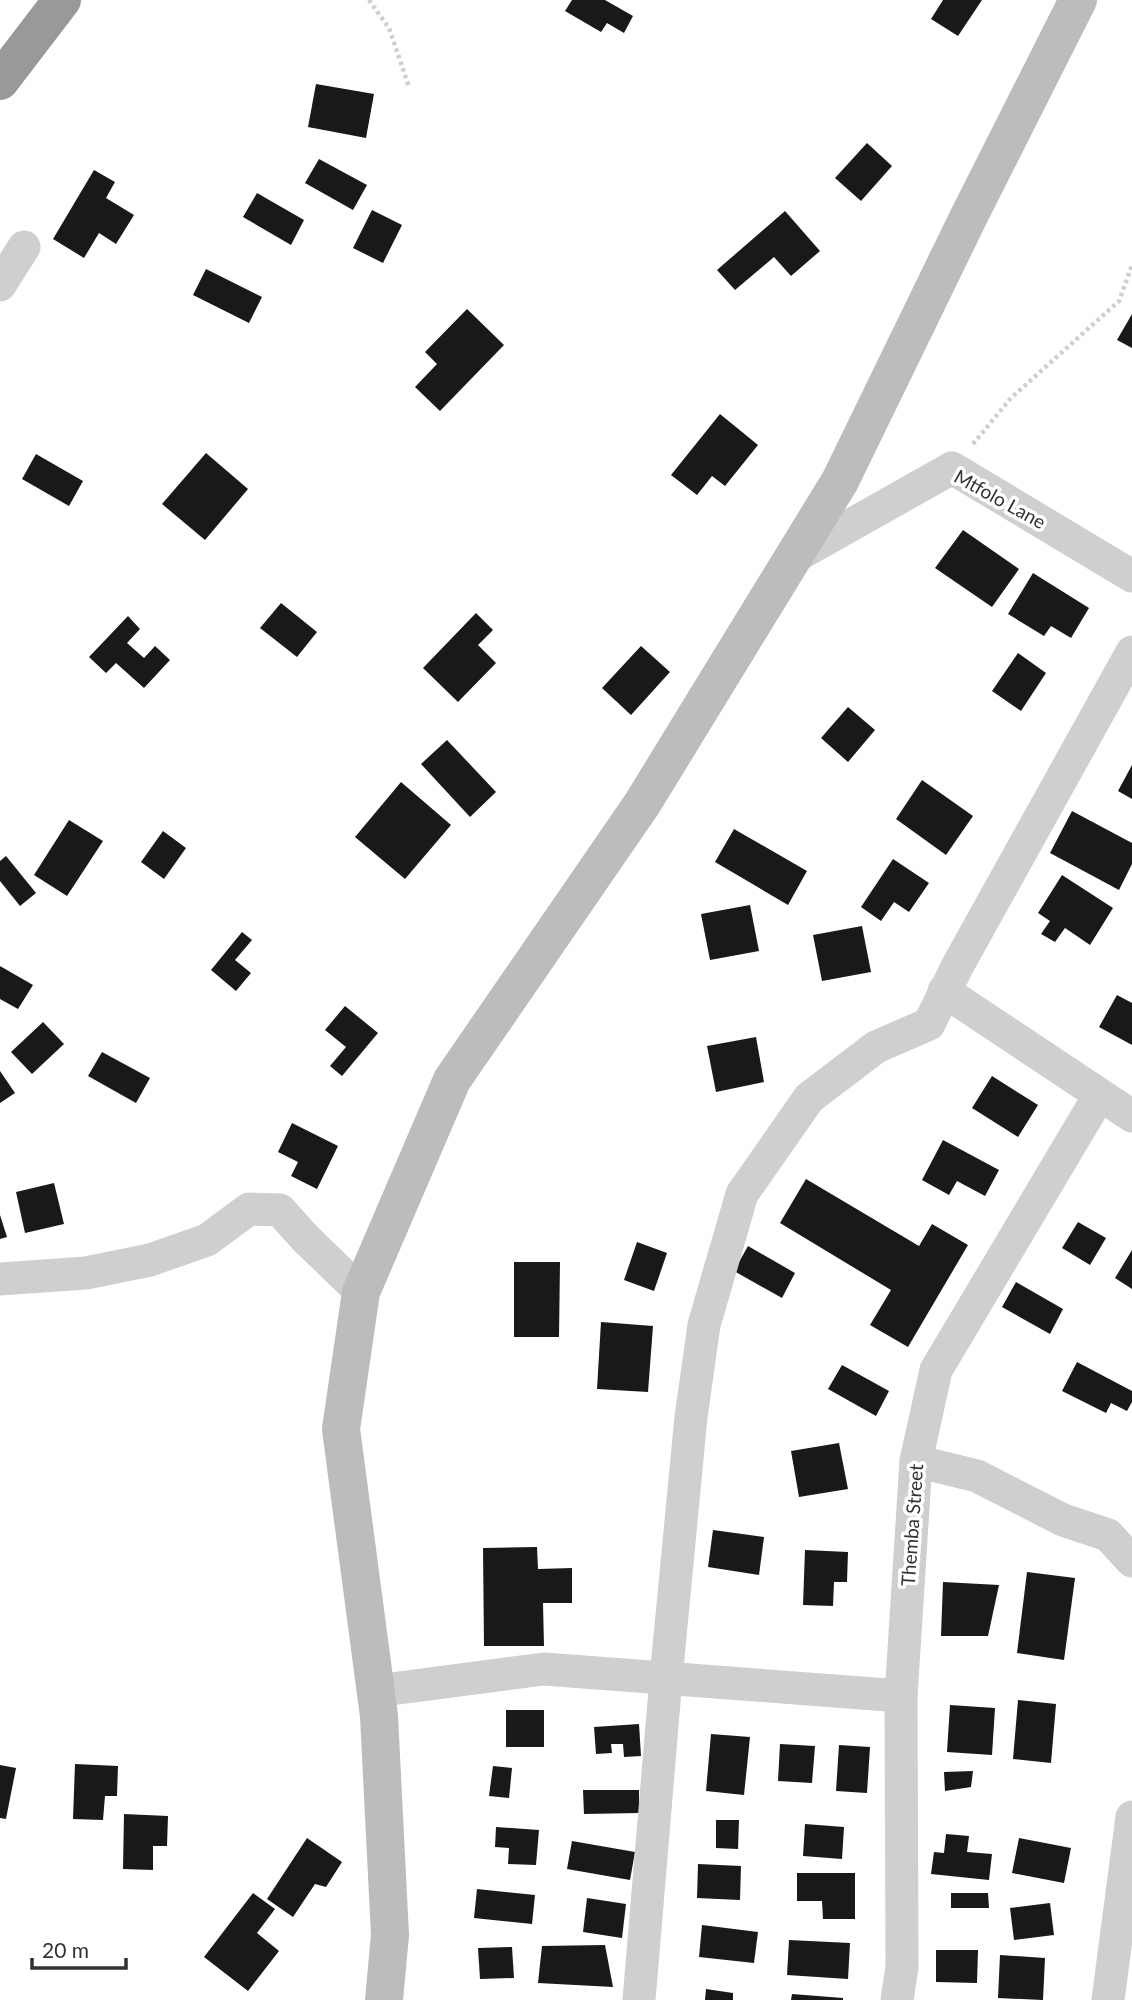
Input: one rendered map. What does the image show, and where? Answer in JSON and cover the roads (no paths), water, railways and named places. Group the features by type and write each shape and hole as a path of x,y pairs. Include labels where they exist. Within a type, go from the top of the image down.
{"highway":[{"path":"0,81 62,0"}],"street":[{"path":"384,2000 390,1935 379,1716 341,1429 361,1292 452,1080 642,804 840,481 1078,0"},
{"path":"0,285 24,247"},
{"name":"Mtfolo Lane","path":"793,557 952,468 1132,576"},
{"path":"639,2000 691,1417 704,1325 742,1194 809,1098 876,1047 929,1024 944,991 1132,652"},
{"path":"944,991 1132,1116"},
{"name":"Themba Street","path":"897,2000 902,1967 901,1696 916,1461 936,1370 1099,1096"},
{"path":"0,1279 86,1273 150,1260 207,1240 249,1209 260,1209 280,1210 361,1292"},
{"path":"916,1461 977,1476 1063,1520 1108,1535 1132,1561"},
{"path":"376,1691 544,1669 901,1696"},
{"path":"1108,2000 1132,1817"}]}
